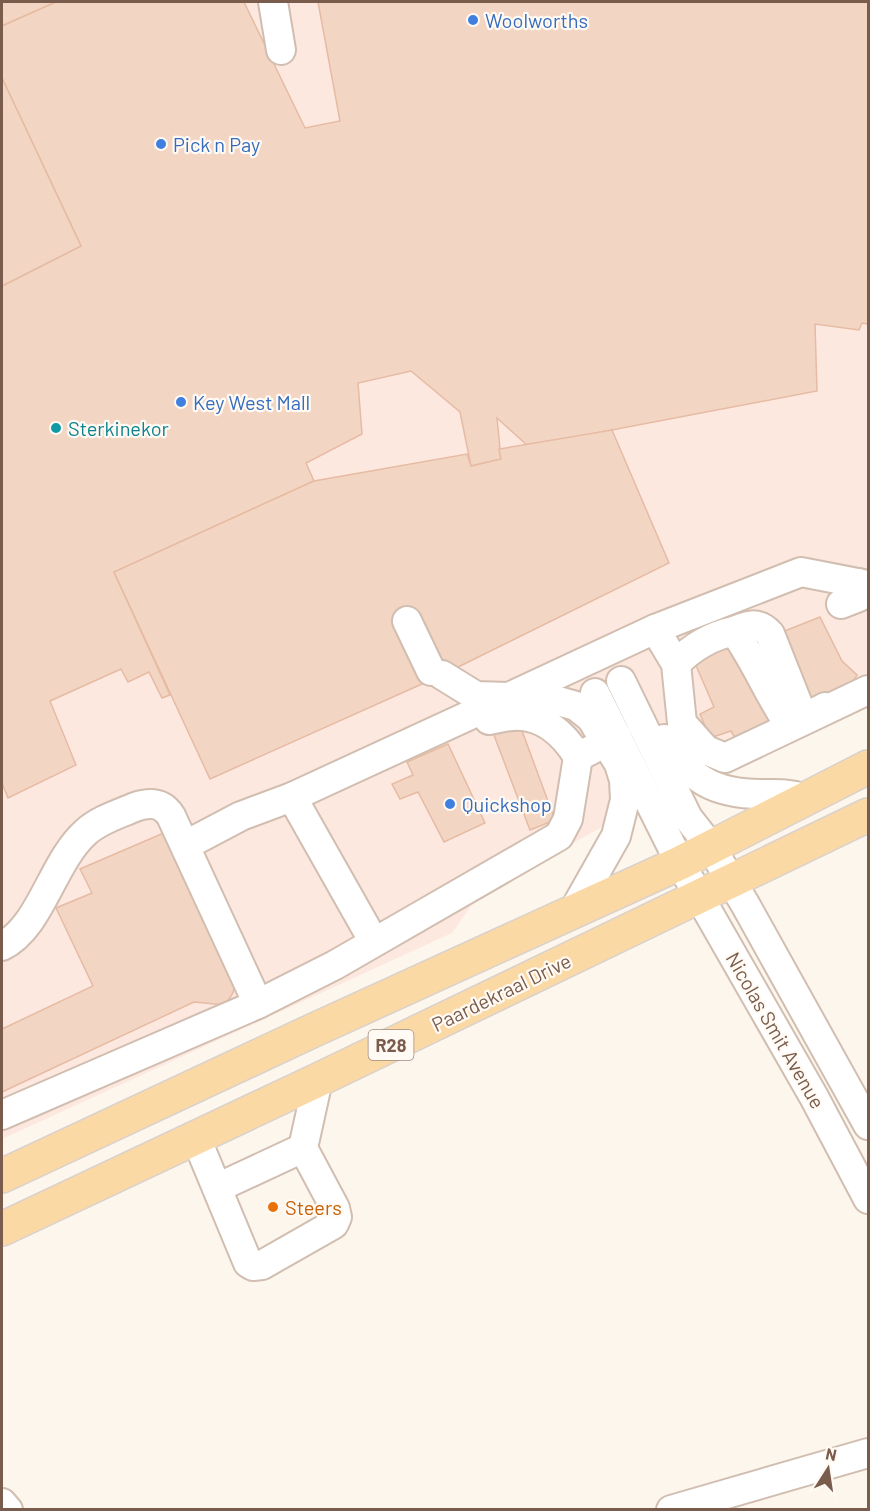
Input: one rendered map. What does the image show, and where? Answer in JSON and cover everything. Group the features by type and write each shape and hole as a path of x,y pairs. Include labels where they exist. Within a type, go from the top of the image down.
{"main road":[{"name":"Paardekraal Drive","path":"2,1176 680,863 803,798 868,767"},
{"name":"Paardekraal Drive","path":"2,1229 318,1080 868,815"}],"street":[{"path":"273,2 281,50"},
{"path":"435,674 476,696 551,699 576,706 598,682 629,641 656,628 801,572 859,597"},
{"path":"407,621 462,719"},
{"path":"676,664 691,650 722,634 757,624 770,634 801,712 810,715 868,689"},
{"path":"656,628 676,664 682,723 706,750 725,758 868,689"},
{"path":"734,632 764,680 772,700 790,726"},
{"path":"629,641 636,671 664,740 684,767 699,781 742,793 791,794 803,798"},
{"path":"186,845 241,816 292,797 509,698 598,682"},
{"path":"573,912 607,855 624,808 624,780 611,739 598,682"},
{"name":"Nicolas Smit Avenue","path":"598,682 732,882 868,1125"},
{"path":"2,1115 258,1004 335,965 559,836 568,819 578,757 567,740 543,723 513,716 486,720 462,719"},
{"path":"578,757 611,739"},
{"name":"Nicolas Smit Avenue","path":"611,739 814,1097 868,1198"},
{"path":"292,797 374,942"},
{"path":"2,946 10,942 28,922 57,869 86,832 111,817 143,804 162,805 171,816 186,845 258,1004"},
{"path":"196,1138 248,1263 253,1266 262,1265 334,1224 337,1217 335,1208 303,1148 318,1080"},
{"path":"217,1188 303,1148"},
{"path":"671,1509 868,1453"},
{"path":"2,1503 8,1509"}],"shaded area":[{"path":"2,2 868,2 868,699 699,763 608,824 480,893 452,933 2,1139"}],"building":[{"path":"2,2 56,2 2,26"},
{"name":"Key West Mall","path":"56,2 244,2 305,128 340,121 318,2 868,2 868,324 862,323 859,330 815,324 817,391 528,446 497,418 501,459 471,466 460,412 411,371 358,383 362,434 306,463 314,481 114,572 170,695 162,698 149,672 128,682 121,669 50,701 76,765 8,798 2,783 2,286 81,246 2,78 2,26"},
{"path":"2,78 81,246 2,286"},
{"path":"612,430 669,563 442,675 210,779 114,572 314,481 467,454 471,466 501,459 499,449"},
{"path":"820,617 842,661 857,675 847,693 817,704 793,688 777,634"},
{"path":"737,644 776,730 740,746 731,731 710,738 700,714 714,707 694,661"},
{"path":"518,720 555,820 530,830 492,730"},
{"path":"448,744 485,823 444,842 418,792 400,799 392,784 413,775 407,762"},
{"path":"166,832 236,978 233,993 225,1005 194,1002 2,1092 2,1029 93,986 56,908 92,893 80,869"}],"place":[{"name":"Woolworths","path":"473,20"},
{"name":"Pick n Pay","path":"161,144"},
{"name":"Key West Mall","path":"181,402"},
{"name":"Sterkinekor","path":"56,428"},
{"name":"Quickshop","path":"450,804"},
{"name":"Steers","path":"273,1207"}]}
